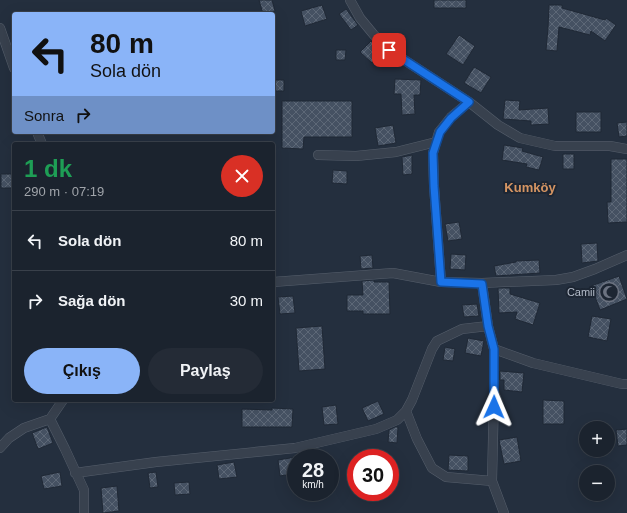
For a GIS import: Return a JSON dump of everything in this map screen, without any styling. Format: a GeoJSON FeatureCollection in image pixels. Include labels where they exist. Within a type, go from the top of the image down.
{"type":"FeatureCollection","features":[{"type":"Feature","properties":{"kind":"street"},"geometry":{"type":"LineString","coordinates":[[350,0],[360,18],[389,50],[469,102],[498,125],[520,138],[555,146],[610,146],[627,149]]}},
{"type":"Feature","properties":{"kind":"street"},"geometry":{"type":"LineString","coordinates":[[0,28],[12,62]]}},
{"type":"Feature","properties":{"kind":"street"},"geometry":{"type":"LineString","coordinates":[[441,282],[433,153],[440,132],[451,118],[469,102]]}},
{"type":"Feature","properties":{"kind":"street"},"geometry":{"type":"LineString","coordinates":[[318,155],[356,156],[396,152],[436,142]]}},
{"type":"Feature","properties":{"kind":"street"},"geometry":{"type":"LineString","coordinates":[[275,282],[393,273],[441,282],[482,284],[556,280],[573,277],[627,255]]}},
{"type":"Feature","properties":{"kind":"street"},"geometry":{"type":"LineString","coordinates":[[482,284],[488,326],[494,349],[492,481],[504,513]]}},
{"type":"Feature","properties":{"kind":"street"},"geometry":{"type":"LineString","coordinates":[[75,473],[156,462],[295,448],[376,429],[398,420],[406,411],[412,400],[432,349],[437,341],[462,329],[488,326]]}},
{"type":"Feature","properties":{"kind":"street"},"geometry":{"type":"LineString","coordinates":[[494,349],[533,363],[627,384]]}},
{"type":"Feature","properties":{"kind":"street"},"geometry":{"type":"LineString","coordinates":[[0,448],[8,438],[24,428],[50,419],[62,402]]}},
{"type":"Feature","properties":{"kind":"street"},"geometry":{"type":"LineString","coordinates":[[406,411],[417,439],[432,468],[446,477],[492,481]]}},
{"type":"Feature","properties":{"kind":"street"},"geometry":{"type":"LineString","coordinates":[[50,419],[84,490],[84,513]]}},
{"type":"Feature","properties":{"kind":"building"},"geometry":{"type":"Polygon","coordinates":[[[259,0],[272,0],[275,11],[262,12],[259,0]]]}},
{"type":"Feature","properties":{"kind":"building"},"geometry":{"type":"Polygon","coordinates":[[[434,0],[466,0],[466,8],[434,8],[434,0]]]}},
{"type":"Feature","properties":{"kind":"building"},"geometry":{"type":"Polygon","coordinates":[[[322,5],[327,19],[305,26],[301,11],[322,5]]]}},
{"type":"Feature","properties":{"kind":"building"},"geometry":{"type":"Polygon","coordinates":[[[549,5],[562,5],[562,8],[605,20],[606,18],[616,25],[605,41],[591,31],[590,35],[559,27],[557,51],[546,50],[549,5]]]}},
{"type":"Feature","properties":{"kind":"building"},"geometry":{"type":"Polygon","coordinates":[[[346,9],[358,25],[351,30],[339,14],[346,9]]]}},
{"type":"Feature","properties":{"kind":"building"},"geometry":{"type":"Polygon","coordinates":[[[459,35],[475,46],[463,65],[446,54],[459,35]]]}},
{"type":"Feature","properties":{"kind":"building"},"geometry":{"type":"Polygon","coordinates":[[[371,41],[382,52],[372,63],[360,52],[371,41]]]}},
{"type":"Feature","properties":{"kind":"building"},"geometry":{"type":"Polygon","coordinates":[[[336,50],[346,50],[345,60],[336,60],[336,50]]]}},
{"type":"Feature","properties":{"kind":"building"},"geometry":{"type":"Polygon","coordinates":[[[474,67],[491,77],[481,93],[464,83],[474,67]]]}},
{"type":"Feature","properties":{"kind":"building"},"geometry":{"type":"Polygon","coordinates":[[[395,79],[421,80],[420,95],[414,95],[415,114],[402,115],[401,94],[394,94],[395,79]]]}},
{"type":"Feature","properties":{"kind":"building"},"geometry":{"type":"Polygon","coordinates":[[[275,80],[284,80],[284,91],[275,91],[275,80]]]}},
{"type":"Feature","properties":{"kind":"building"},"geometry":{"type":"Polygon","coordinates":[[[505,100],[520,101],[519,110],[548,108],[549,124],[531,125],[531,121],[503,119],[505,100]]]}},
{"type":"Feature","properties":{"kind":"building"},"geometry":{"type":"Polygon","coordinates":[[[282,101],[352,101],[352,137],[304,137],[303,149],[282,148],[282,101]]]}},
{"type":"Feature","properties":{"kind":"building"},"geometry":{"type":"Polygon","coordinates":[[[576,112],[601,112],[601,132],[576,132],[576,112]]]}},
{"type":"Feature","properties":{"kind":"building"},"geometry":{"type":"Polygon","coordinates":[[[627,122],[627,136],[619,137],[617,123],[627,122]]]}},
{"type":"Feature","properties":{"kind":"building"},"geometry":{"type":"Polygon","coordinates":[[[393,125],[396,143],[378,146],[375,128],[393,125]]]}},
{"type":"Feature","properties":{"kind":"building"},"geometry":{"type":"Polygon","coordinates":[[[504,145],[523,148],[522,151],[543,157],[539,170],[526,167],[527,164],[502,160],[504,145]]]}},
{"type":"Feature","properties":{"kind":"building"},"geometry":{"type":"Polygon","coordinates":[[[563,154],[574,154],[574,169],[563,169],[563,154]]]}},
{"type":"Feature","properties":{"kind":"building"},"geometry":{"type":"Polygon","coordinates":[[[412,155],[412,174],[403,175],[402,157],[412,155]]]}},
{"type":"Feature","properties":{"kind":"building"},"geometry":{"type":"Polygon","coordinates":[[[611,159],[627,159],[627,222],[608,223],[607,202],[611,202],[611,159]]]}},
{"type":"Feature","properties":{"kind":"building"},"geometry":{"type":"Polygon","coordinates":[[[333,170],[347,171],[347,184],[332,183],[333,170]]]}},
{"type":"Feature","properties":{"kind":"building"},"geometry":{"type":"Polygon","coordinates":[[[1,174],[12,174],[12,188],[1,188],[1,174]]]}},
{"type":"Feature","properties":{"kind":"building"},"geometry":{"type":"Polygon","coordinates":[[[459,222],[462,239],[448,241],[445,224],[459,222]]]}},
{"type":"Feature","properties":{"kind":"building"},"geometry":{"type":"Polygon","coordinates":[[[597,243],[598,261],[582,263],[581,244],[597,243]]]}},
{"type":"Feature","properties":{"kind":"building"},"geometry":{"type":"Polygon","coordinates":[[[451,254],[466,255],[465,270],[450,269],[451,254]]]}},
{"type":"Feature","properties":{"kind":"building"},"geometry":{"type":"Polygon","coordinates":[[[372,255],[373,268],[361,269],[360,256],[372,255]]]}},
{"type":"Feature","properties":{"kind":"building"},"geometry":{"type":"Polygon","coordinates":[[[539,260],[540,273],[496,276],[494,266],[516,261],[539,260]]]}},
{"type":"Feature","properties":{"kind":"building","name":"Camii"},"geometry":{"type":"Polygon","coordinates":[[[619,276],[627,299],[600,310],[591,286],[619,276]]]}},
{"type":"Feature","properties":{"kind":"building"},"geometry":{"type":"Polygon","coordinates":[[[374,280],[374,282],[389,282],[390,314],[363,314],[363,311],[347,311],[347,295],[363,295],[362,281],[374,280]]]}},
{"type":"Feature","properties":{"kind":"building"},"geometry":{"type":"Polygon","coordinates":[[[498,288],[510,288],[510,294],[540,303],[533,325],[515,319],[517,312],[499,313],[498,288]]]}},
{"type":"Feature","properties":{"kind":"building"},"geometry":{"type":"Polygon","coordinates":[[[293,296],[295,313],[280,314],[278,297],[293,296]]]}},
{"type":"Feature","properties":{"kind":"building"},"geometry":{"type":"Polygon","coordinates":[[[477,304],[479,316],[464,317],[462,305],[477,304]]]}},
{"type":"Feature","properties":{"kind":"building"},"geometry":{"type":"Polygon","coordinates":[[[592,316],[611,319],[607,341],[588,337],[592,316]]]}},
{"type":"Feature","properties":{"kind":"building"},"geometry":{"type":"Polygon","coordinates":[[[322,326],[325,369],[299,371],[296,328],[322,326]]]}},
{"type":"Feature","properties":{"kind":"building"},"geometry":{"type":"Polygon","coordinates":[[[468,338],[484,341],[481,356],[465,353],[468,338]]]}},
{"type":"Feature","properties":{"kind":"building"},"geometry":{"type":"Polygon","coordinates":[[[445,347],[455,349],[453,361],[443,360],[445,347]]]}},
{"type":"Feature","properties":{"kind":"building"},"geometry":{"type":"Polygon","coordinates":[[[500,371],[524,373],[522,392],[504,390],[504,380],[500,380],[500,371]]]}},
{"type":"Feature","properties":{"kind":"building"},"geometry":{"type":"Polygon","coordinates":[[[543,400],[564,401],[564,424],[543,424],[543,400]]]}},
{"type":"Feature","properties":{"kind":"building"},"geometry":{"type":"Polygon","coordinates":[[[378,401],[384,414],[368,421],[362,408],[378,401]]]}},
{"type":"Feature","properties":{"kind":"building"},"geometry":{"type":"Polygon","coordinates":[[[336,405],[338,424],[324,425],[322,407],[336,405]]]}},
{"type":"Feature","properties":{"kind":"building"},"geometry":{"type":"Polygon","coordinates":[[[272,408],[293,409],[292,427],[242,427],[242,409],[272,410],[272,408]]]}},
{"type":"Feature","properties":{"kind":"building"},"geometry":{"type":"Polygon","coordinates":[[[47,427],[53,443],[38,449],[32,433],[47,427]]]}},
{"type":"Feature","properties":{"kind":"building"},"geometry":{"type":"Polygon","coordinates":[[[398,427],[397,443],[388,442],[389,430],[398,427]]]}},
{"type":"Feature","properties":{"kind":"building"},"geometry":{"type":"Polygon","coordinates":[[[627,429],[627,445],[618,446],[616,430],[627,429]]]}},
{"type":"Feature","properties":{"kind":"building"},"geometry":{"type":"Polygon","coordinates":[[[517,437],[521,461],[504,464],[499,440],[517,437]]]}},
{"type":"Feature","properties":{"kind":"building"},"geometry":{"type":"Polygon","coordinates":[[[449,455],[468,456],[468,471],[448,470],[449,455]]]}},
{"type":"Feature","properties":{"kind":"building"},"geometry":{"type":"Polygon","coordinates":[[[287,458],[287,475],[280,476],[278,460],[287,458]]]}},
{"type":"Feature","properties":{"kind":"building"},"geometry":{"type":"Polygon","coordinates":[[[234,462],[237,477],[219,479],[217,465],[234,462]]]}},
{"type":"Feature","properties":{"kind":"building"},"geometry":{"type":"Polygon","coordinates":[[[60,472],[62,486],[44,489],[41,476],[60,472]]]}},
{"type":"Feature","properties":{"kind":"building"},"geometry":{"type":"Polygon","coordinates":[[[156,472],[158,487],[150,488],[148,473],[156,472]]]}},
{"type":"Feature","properties":{"kind":"building"},"geometry":{"type":"Polygon","coordinates":[[[189,482],[190,494],[175,495],[174,483],[189,482]]]}},
{"type":"Feature","properties":{"kind":"building"},"geometry":{"type":"Polygon","coordinates":[[[117,486],[119,511],[103,513],[101,488],[117,486]]]}},
{"type":"Feature","properties":{"kind":"place","name":"Camii"},"geometry":{"type":"Point","coordinates":[609,292]}},
{"type":"Feature","properties":{"kind":"district","name":"Kumköy"},"geometry":{"type":"Point","coordinates":[530,187]}},
{"type":"Feature","properties":{"kind":"route"},"geometry":{"type":"LineString","coordinates":[[389,50],[469,102],[451,118],[440,132],[433,153],[441,282],[482,284],[488,326],[494,349],[494,407]]}}]}
